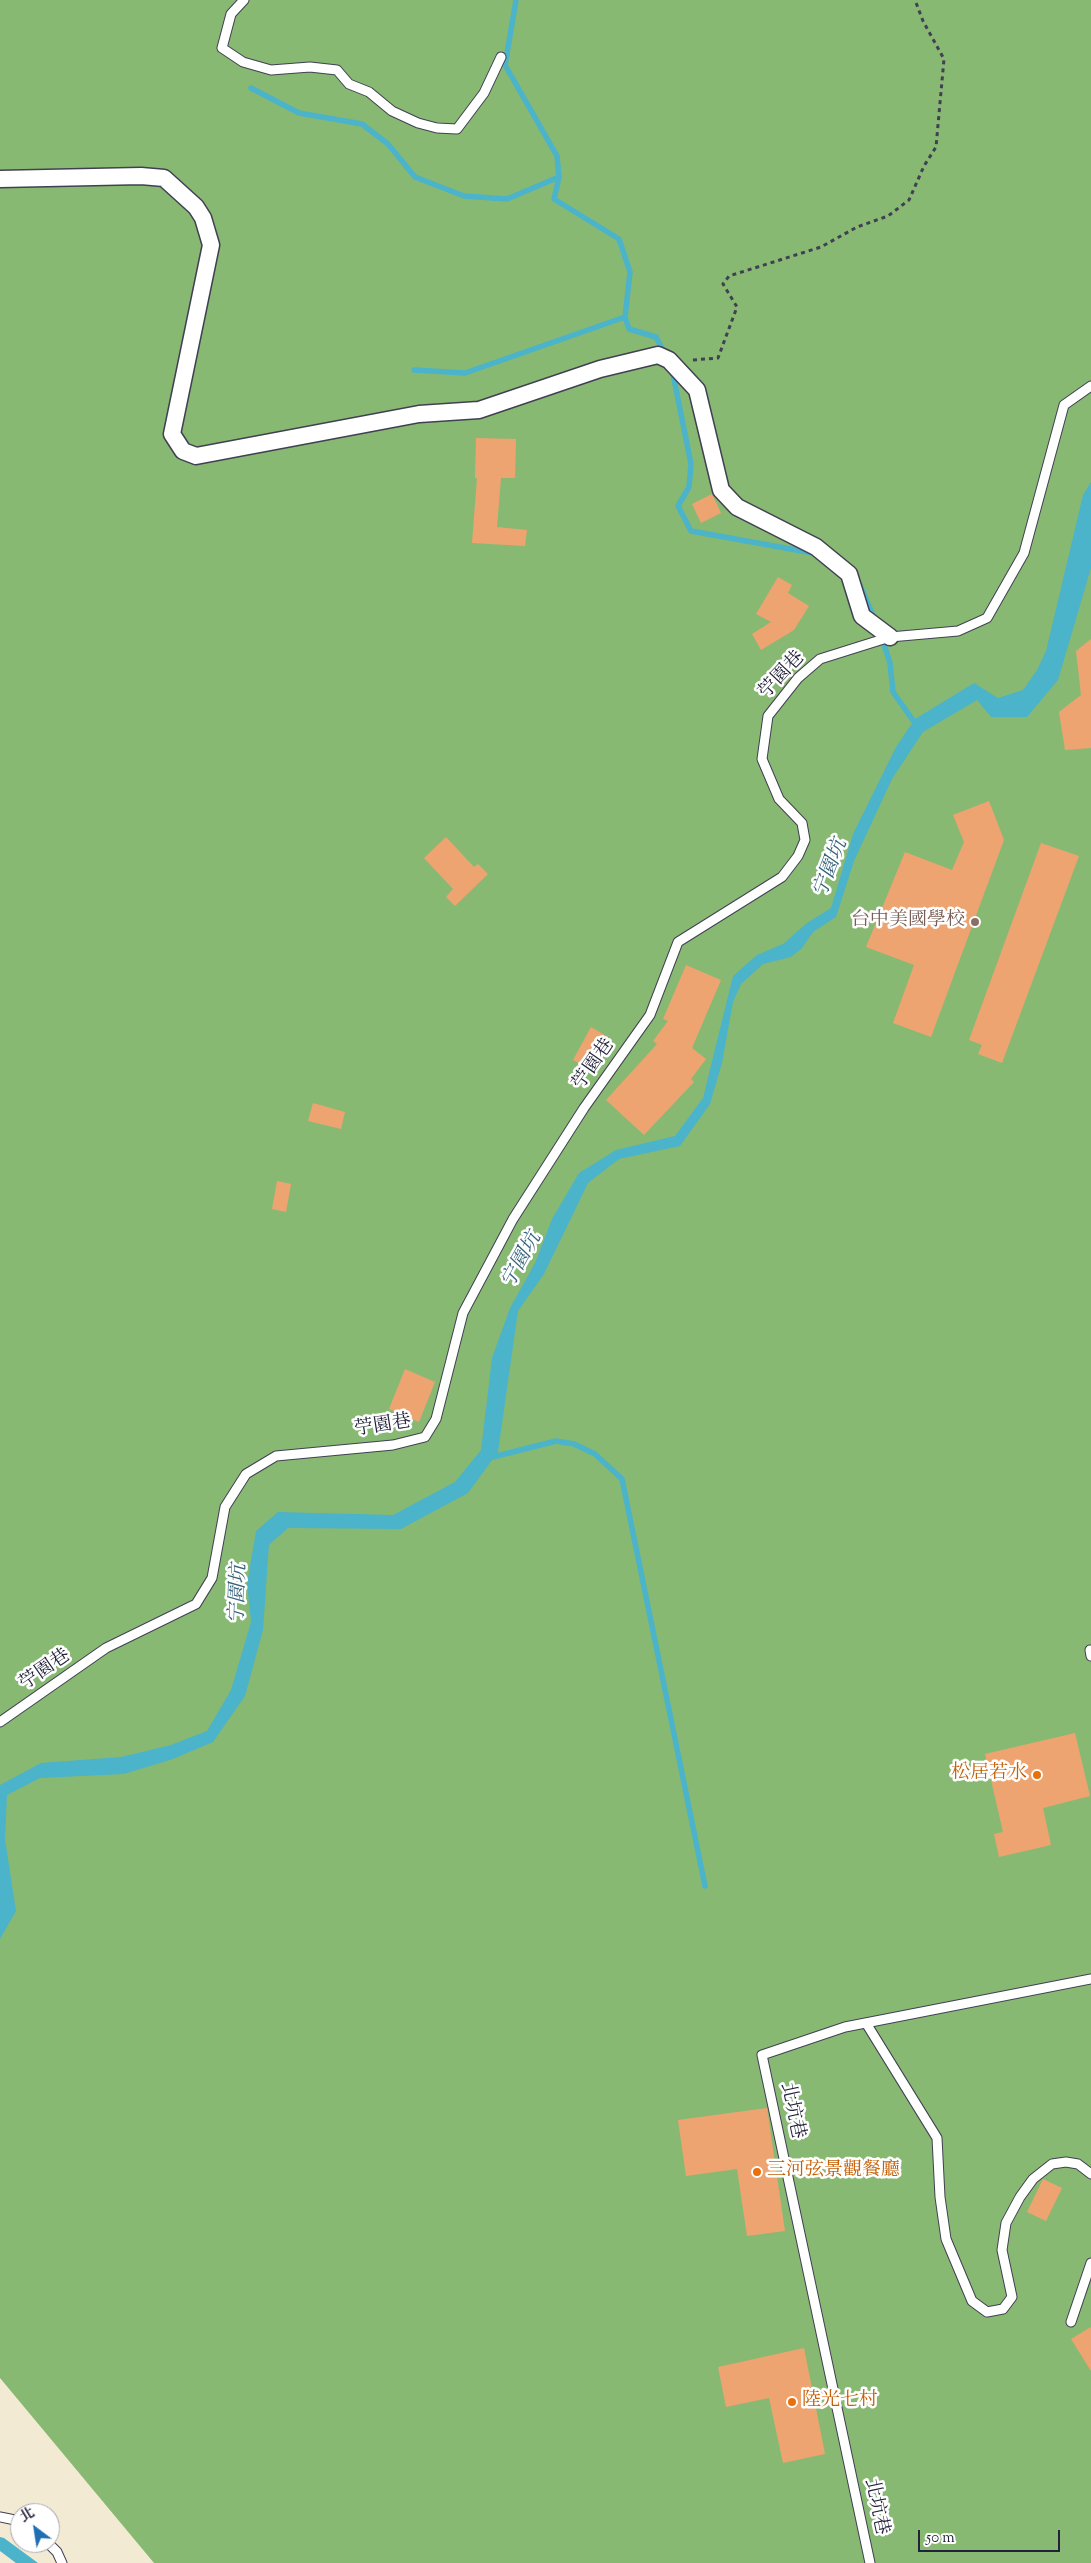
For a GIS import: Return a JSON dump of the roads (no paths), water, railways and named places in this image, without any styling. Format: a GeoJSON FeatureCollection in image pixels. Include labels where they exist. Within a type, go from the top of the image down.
{"type":"FeatureCollection","features":[{"type":"Feature","properties":{"kind":"street"},"geometry":{"type":"LineString","coordinates":[[0,179],[141,176],[164,178],[196,207],[203,218],[211,244],[172,434],[183,451],[196,456],[419,414],[478,410],[600,369],[658,355],[669,360],[697,390],[721,490],[737,507],[816,547],[848,574],[862,616],[890,637]]}},
{"type":"Feature","properties":{"kind":"lane"},"geometry":{"type":"LineString","coordinates":[[244,0],[231,14],[222,48],[243,62],[271,70],[310,67],[337,70],[349,84],[369,92],[392,111],[418,123],[437,128],[457,129],[484,93],[501,57]]}},
{"type":"Feature","properties":{"kind":"lane","name":"苧園巷"},"geometry":{"type":"LineString","coordinates":[[0,1722],[106,1648],[196,1604],[212,1578],[225,1507],[246,1474],[276,1456],[393,1445],[425,1437],[436,1419],[463,1313],[513,1219],[584,1108],[650,1015],[678,942],[782,877],[798,856],[805,840],[802,823],[779,799],[762,759],[768,716],[798,678],[820,659],[890,637],[958,631],[986,618],[1024,554],[1064,405],[1091,386]]}},
{"type":"Feature","properties":{"kind":"lane","name":"北坑巷"},"geometry":{"type":"LineString","coordinates":[[870,2563],[762,2055],[845,2027],[1091,1979]]}},
{"type":"Feature","properties":{"kind":"lane"},"geometry":{"type":"LineString","coordinates":[[866,2023],[937,2138],[940,2197],[946,2239],[972,2301],[987,2312],[1003,2309],[1012,2298],[1002,2250],[1006,2223],[1020,2196],[1034,2179],[1052,2164],[1066,2162],[1078,2164],[1091,2174]]}},
{"type":"Feature","properties":{"kind":"lane"},"geometry":{"type":"LineString","coordinates":[[1071,2322],[1091,2263]]}},
{"type":"Feature","properties":{"kind":"water"},"geometry":{"type":"Polygon","coordinates":[[[1091,482],[1091,568],[1058,680],[1027,717],[991,717],[977,700],[923,732],[892,779],[854,861],[836,917],[813,932],[802,948],[791,957],[763,964],[741,984],[733,1002],[722,1063],[710,1104],[680,1146],[619,1159],[588,1183],[544,1274],[518,1311],[498,1452],[468,1493],[401,1529],[288,1528],[269,1545],[263,1630],[245,1696],[213,1742],[173,1759],[124,1774],[40,1778],[7,1795],[5,1839],[16,1911],[0,1939],[0,1785],[41,1763],[121,1757],[171,1745],[207,1731],[231,1690],[251,1622],[247,1584],[256,1531],[278,1512],[393,1515],[455,1482],[481,1450],[492,1358],[510,1308],[535,1263],[552,1219],[579,1173],[616,1150],[675,1136],[703,1098],[733,976],[757,955],[783,944],[807,923],[831,908],[853,834],[896,747],[915,719],[974,683],[998,698],[1023,690],[1037,670],[1046,651],[1083,495],[1091,482]]]}},
{"type":"Feature","properties":{"kind":"water"},"geometry":{"type":"Polygon","coordinates":[[[0,2537],[10,2542],[10,2553],[24,2553],[38,2563],[16,2563],[0,2551],[0,2537]]]}},
{"type":"Feature","properties":{"kind":"waterway"},"geometry":{"type":"LineString","coordinates":[[516,0],[505,65],[557,156],[559,177],[554,199],[619,239],[630,272],[625,317],[629,329],[656,337],[665,354]]}},
{"type":"Feature","properties":{"kind":"waterway"},"geometry":{"type":"LineString","coordinates":[[251,88],[299,113],[362,124],[388,144],[415,177],[464,196],[507,199],[559,177]]}},
{"type":"Feature","properties":{"kind":"waterway"},"geometry":{"type":"LineString","coordinates":[[414,370],[465,373],[625,317]]}},
{"type":"Feature","properties":{"kind":"waterway"},"geometry":{"type":"LineString","coordinates":[[672,369],[691,464],[689,487],[678,506],[691,531],[813,553]]}},
{"type":"Feature","properties":{"kind":"waterway"},"geometry":{"type":"LineString","coordinates":[[860,585],[875,620]]}},
{"type":"Feature","properties":{"kind":"waterway"},"geometry":{"type":"LineString","coordinates":[[882,638],[890,663],[893,692],[917,726]]}},
{"type":"Feature","properties":{"kind":"waterway"},"geometry":{"type":"LineString","coordinates":[[489,1458],[556,1441],[574,1444],[595,1454],[622,1479],[705,1886]]}},
{"type":"Feature","properties":{"kind":"place","name":"台中美國學校"},"geometry":{"type":"Point","coordinates":[975,922]}},
{"type":"Feature","properties":{"kind":"place","name":"松居若水"},"geometry":{"type":"Point","coordinates":[1037,1775]}},
{"type":"Feature","properties":{"kind":"place","name":"三河弦景觀餐廳"},"geometry":{"type":"Point","coordinates":[757,2172]}},
{"type":"Feature","properties":{"kind":"place","name":"陸光七村"},"geometry":{"type":"Point","coordinates":[792,2402]}},
{"type":"Feature","properties":{"kind":"water label","name":"宁園坑"},"geometry":{"type":"Point","coordinates":[832,869]}},
{"type":"Feature","properties":{"kind":"water label","name":"宁園坑"},"geometry":{"type":"Point","coordinates":[523,1261]}},
{"type":"Feature","properties":{"kind":"water label","name":"宁園坑"},"geometry":{"type":"Point","coordinates":[240,1594]}}]}
